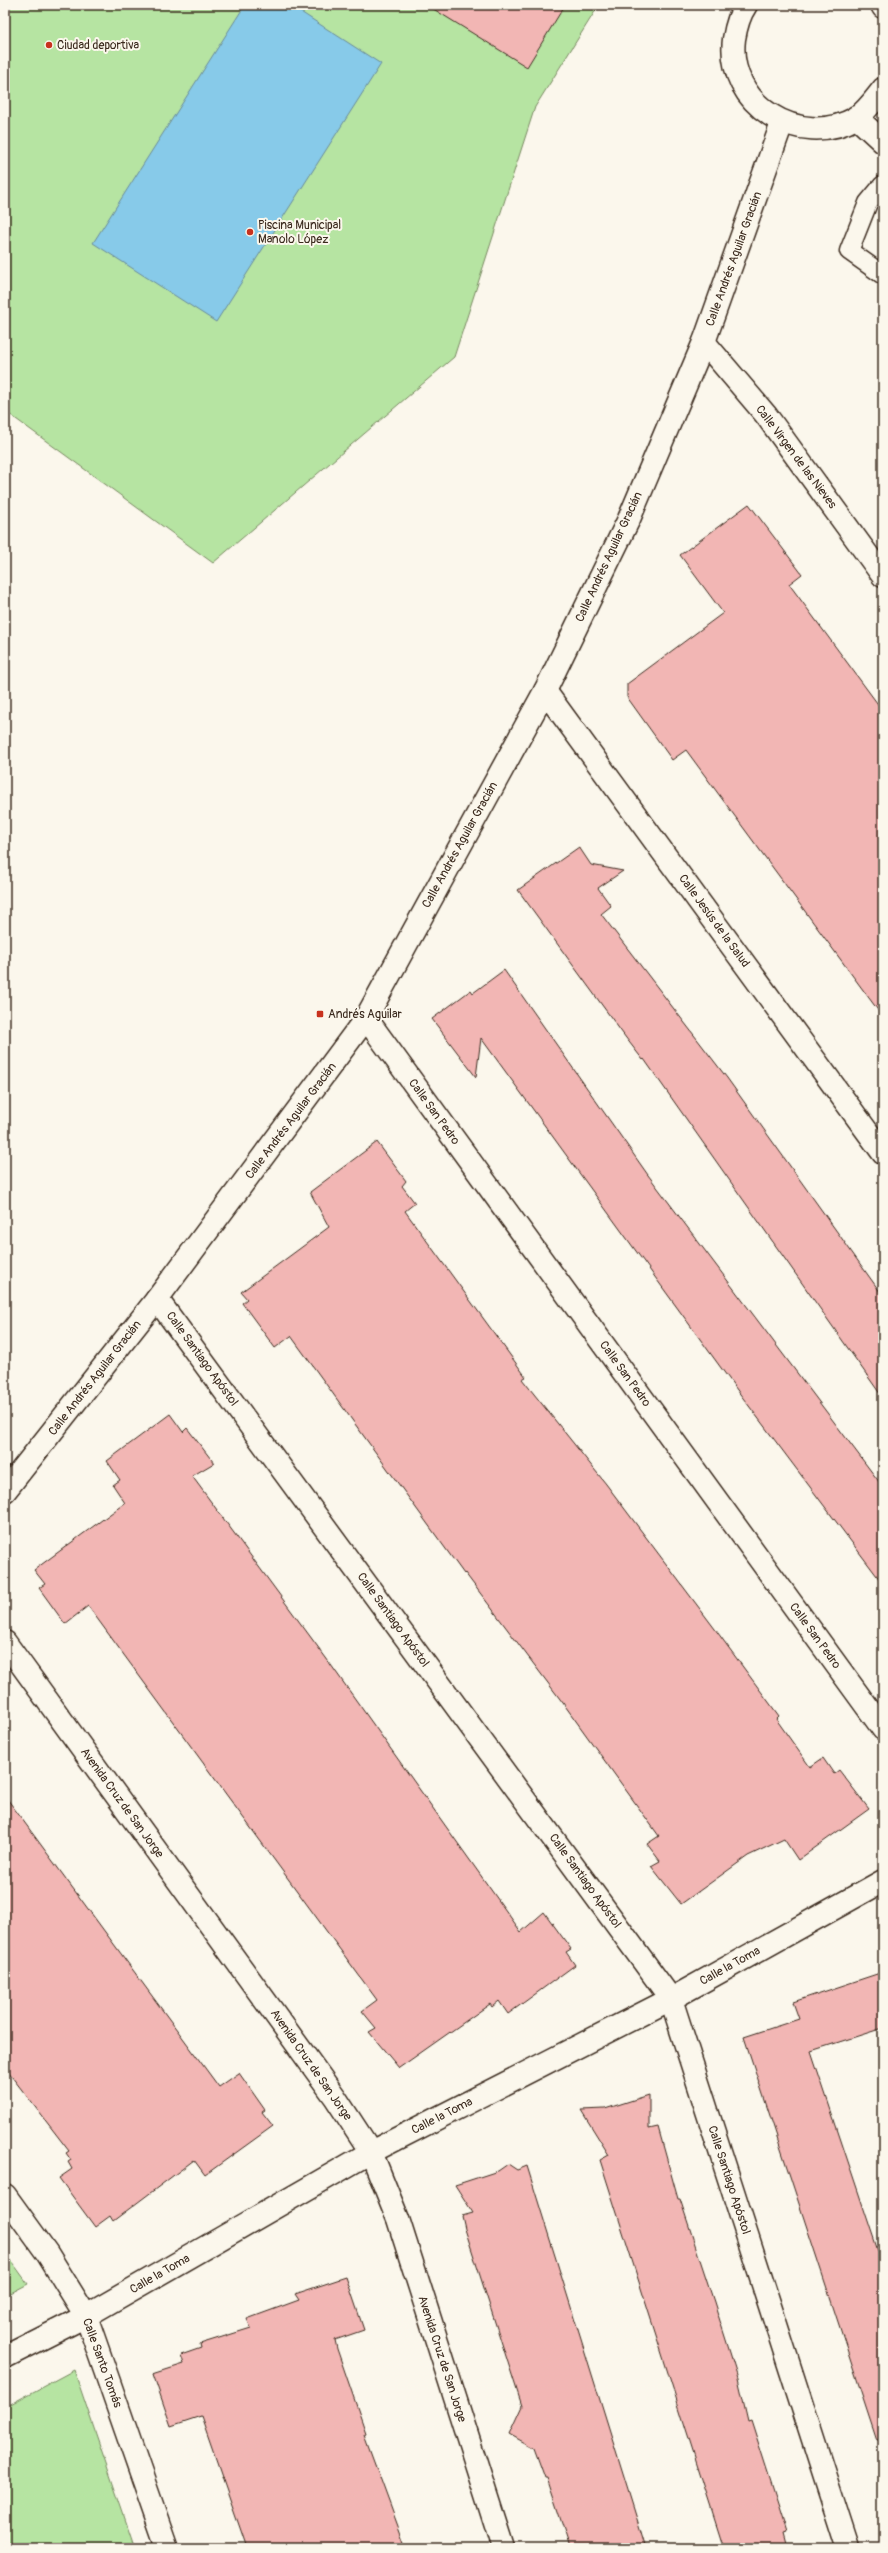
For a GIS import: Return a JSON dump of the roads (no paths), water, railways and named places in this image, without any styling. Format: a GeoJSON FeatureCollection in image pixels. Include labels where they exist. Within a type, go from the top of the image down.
{"type":"FeatureCollection","features":[{"type":"Feature","properties":{"kind":"street"},"geometry":{"type":"LineString","coordinates":[[746,5],[736,28],[733,49],[736,68],[742,86],[753,101],[766,114],[782,123],[807,129],[833,127],[856,117],[871,104],[883,89]]}},
{"type":"Feature","properties":{"kind":"street"},"geometry":{"type":"LineString","coordinates":[[856,117],[883,142]]}},
{"type":"Feature","properties":{"kind":"street","name":"Calle Andrés Aguilar Gracián"},"geometry":{"type":"LineString","coordinates":[[5,1491],[158,1299],[366,1018],[545,691],[629,519],[704,342],[782,123]]}},
{"type":"Feature","properties":{"kind":"street","name":"Calle Virgen de las Nieves"},"geometry":{"type":"LineString","coordinates":[[704,342],[766,415],[883,576]]}},
{"type":"Feature","properties":{"kind":"street","name":"Calle Jesús de la Salud"},"geometry":{"type":"LineString","coordinates":[[545,691],[883,1153]]}},
{"type":"Feature","properties":{"kind":"street","name":"Calle San Pedro"},"geometry":{"type":"LineString","coordinates":[[366,1018],[883,1729]]}},
{"type":"Feature","properties":{"kind":"street","name":"Calle Santiago Apóstol"},"geometry":{"type":"LineString","coordinates":[[158,1299],[671,1999],[848,2548]]}},
{"type":"Feature","properties":{"kind":"street","name":"Avenida Cruz de San Jorge"},"geometry":{"type":"LineString","coordinates":[[5,1642],[335,2096],[372,2152],[398,2219],[503,2548]]}},
{"type":"Feature","properties":{"kind":"street","name":"Calle la Toma"},"geometry":{"type":"LineString","coordinates":[[5,2357],[86,2316],[372,2152],[671,1999],[883,1880]]}},
{"type":"Feature","properties":{"kind":"street","name":"Calle Santo Tomás"},"geometry":{"type":"LineString","coordinates":[[5,2195],[47,2253],[86,2316],[167,2548]]}},
{"type":"Feature","properties":{"kind":"lane"},"geometry":{"type":"LineString","coordinates":[[883,185],[868,203],[849,250],[883,275]]}},
{"type":"Feature","properties":{"kind":"water"},"geometry":{"type":"Polygon","coordinates":[[[245,5],[290,5],[381,64],[216,322],[93,243],[245,5]]]}},
{"type":"Feature","properties":{"kind":"place","name":"Ciudad deportiva"},"geometry":{"type":"Point","coordinates":[49,45]}},
{"type":"Feature","properties":{"kind":"place","name":"Piscina Municipal Manolo López"},"geometry":{"type":"Point","coordinates":[250,232]}},
{"type":"Feature","properties":{"kind":"place","name":"Andrés Aguilar"},"geometry":{"type":"Point","coordinates":[320,1014]}}]}
